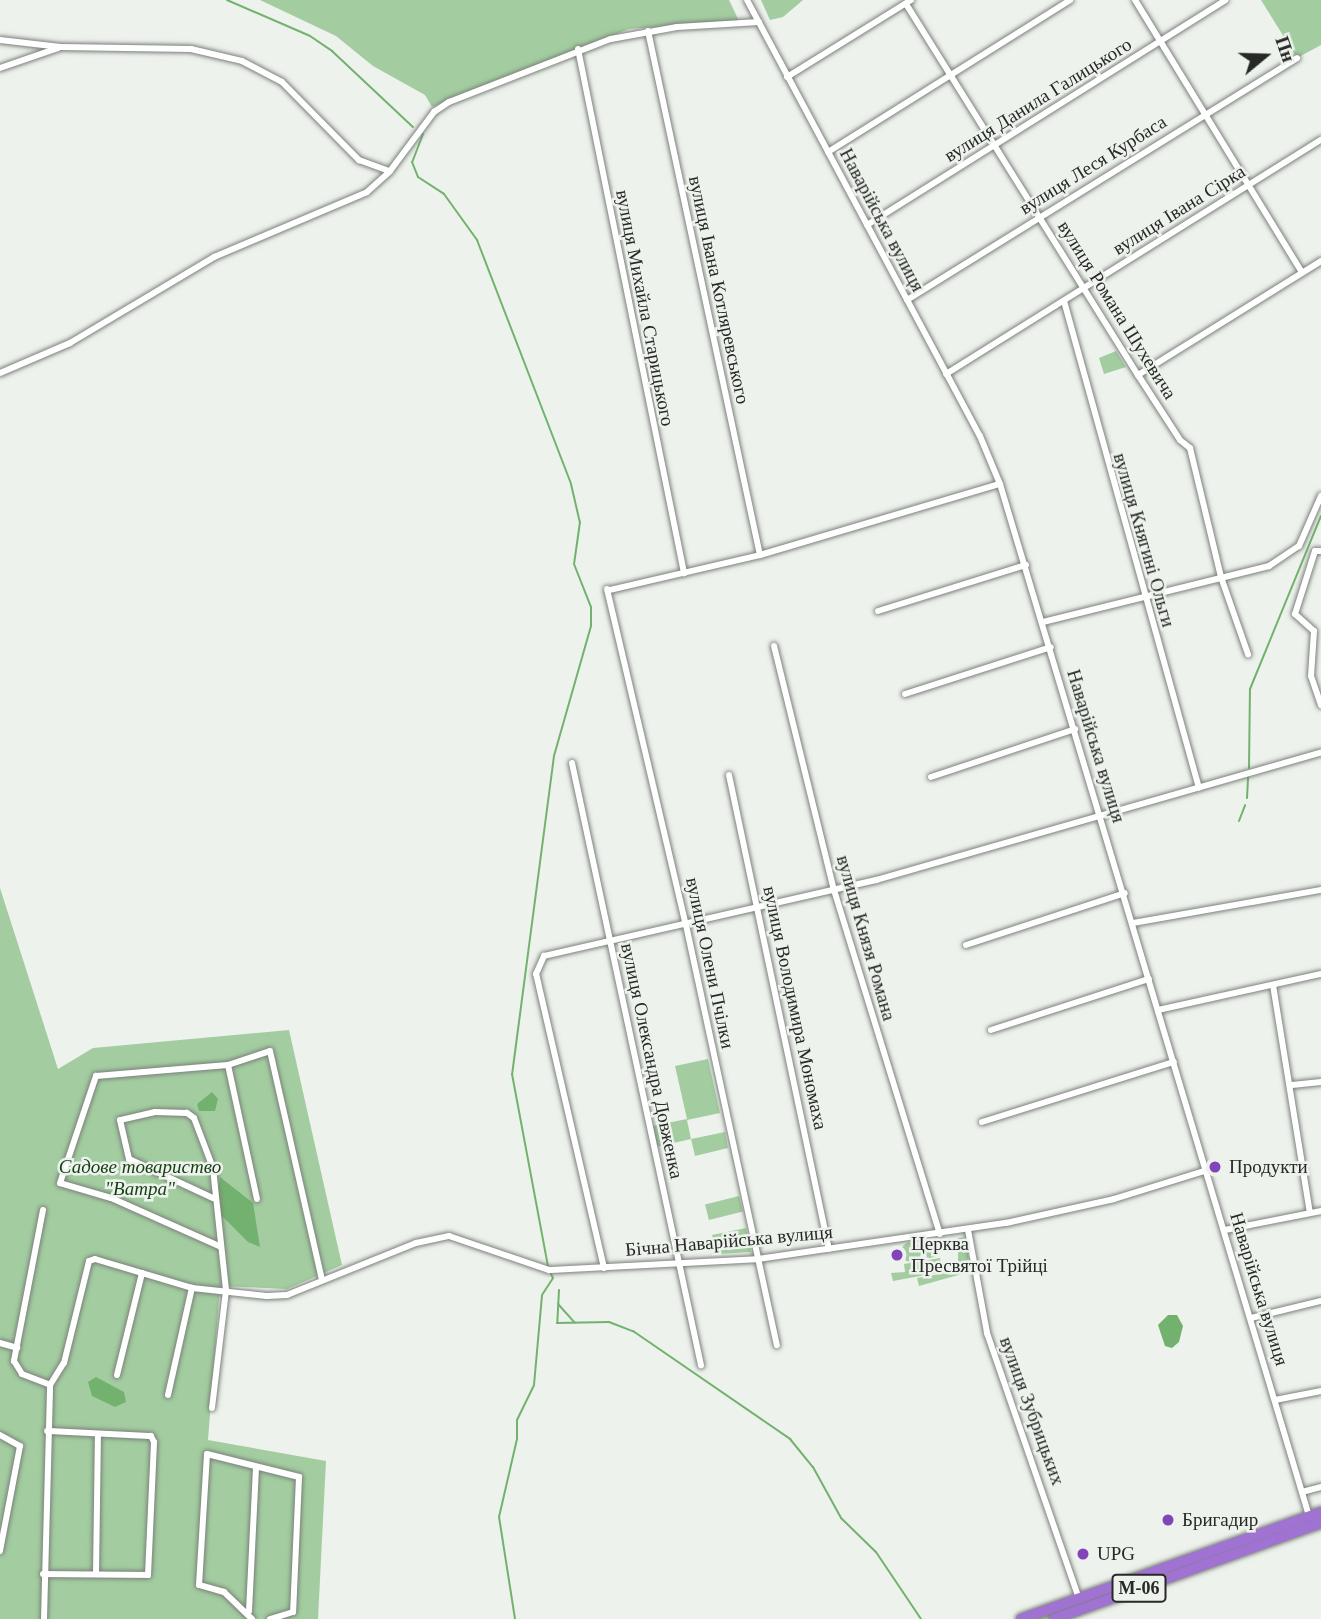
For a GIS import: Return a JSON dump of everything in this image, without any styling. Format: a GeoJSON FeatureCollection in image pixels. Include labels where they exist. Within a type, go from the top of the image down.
{"type":"FeatureCollection","features":[{"type":"Feature","properties":{"kind":"highway","name":"М-06"},"geometry":{"type":"LineString","coordinates":[[1051,1614],[1079,1599],[1321,1512]]}},
{"type":"Feature","properties":{"kind":"highway","name":"М-06"},"geometry":{"type":"LineString","coordinates":[[1021,1619],[1051,1614],[1321,1523]]}},
{"type":"Feature","properties":{"kind":"street","name":"Наварійська вулиця"},"geometry":{"type":"LineString","coordinates":[[747,0],[946,374],[1000,484],[1125,893],[1309,1516]]}},
{"type":"Feature","properties":{"kind":"street"},"geometry":{"type":"LineString","coordinates":[[828,152],[1070,0]]}},
{"type":"Feature","properties":{"kind":"street"},"geometry":{"type":"LineString","coordinates":[[1135,0],[1251,184],[1302,272]]}},
{"type":"Feature","properties":{"kind":"street","name":"вулиця Данила Галицького"},"geometry":{"type":"LineString","coordinates":[[867,225],[1225,0]]}},
{"type":"Feature","properties":{"kind":"street"},"geometry":{"type":"LineString","coordinates":[[787,77],[909,2]]}},
{"type":"Feature","properties":{"kind":"street","name":"вулиця Романа Шухевича"},"geometry":{"type":"LineString","coordinates":[[909,2],[950,76],[996,145],[1138,375],[1192,454],[1221,577],[1248,654]]}},
{"type":"Feature","properties":{"kind":"street"},"geometry":{"type":"LineString","coordinates":[[0,373],[70,343],[215,257],[343,205],[367,192],[390,171],[441,107],[578,49],[648,31],[759,22]]}},
{"type":"Feature","properties":{"kind":"street","name":"вулиця Івана Котляревського"},"geometry":{"type":"LineString","coordinates":[[648,31],[760,555]]}},
{"type":"Feature","properties":{"kind":"street"},"geometry":{"type":"LineString","coordinates":[[0,40],[61,47],[191,49],[242,61],[282,82],[359,160],[390,171]]}},
{"type":"Feature","properties":{"kind":"street"},"geometry":{"type":"LineString","coordinates":[[0,68],[61,47]]}},
{"type":"Feature","properties":{"kind":"street","name":"вулиця Михайла Старицького"},"geometry":{"type":"LineString","coordinates":[[578,49],[684,573]]}},
{"type":"Feature","properties":{"kind":"street","name":"вулиця Леся Курбаса"},"geometry":{"type":"LineString","coordinates":[[907,300],[1297,58]]}},
{"type":"Feature","properties":{"kind":"street","name":"вулиця Івана Сірка"},"geometry":{"type":"LineString","coordinates":[[946,374],[1321,140]]}},
{"type":"Feature","properties":{"kind":"street"},"geometry":{"type":"LineString","coordinates":[[1138,375],[1321,261]]}},
{"type":"Feature","properties":{"kind":"street","name":"вулиця Княгині Ольги"},"geometry":{"type":"LineString","coordinates":[[1064,301],[1199,788]]}},
{"type":"Feature","properties":{"kind":"street"},"geometry":{"type":"LineString","coordinates":[[684,573],[760,555],[1000,484]]}},
{"type":"Feature","properties":{"kind":"street"},"geometry":{"type":"LineString","coordinates":[[1043,622],[1221,577],[1288,557],[1310,528],[1321,496]]}},
{"type":"Feature","properties":{"kind":"street"},"geometry":{"type":"LineString","coordinates":[[1321,551],[1315,551],[1295,614],[1314,631],[1311,676],[1321,705]]}},
{"type":"Feature","properties":{"kind":"street"},"geometry":{"type":"LineString","coordinates":[[878,611],[1026,565]]}},
{"type":"Feature","properties":{"kind":"street","name":"вулиця Олени Пчілки"},"geometry":{"type":"LineString","coordinates":[[684,573],[609,589],[687,925],[777,1345]]}},
{"type":"Feature","properties":{"kind":"street","name":"вулиця Князя Романа"},"geometry":{"type":"LineString","coordinates":[[774,646],[834,890],[940,1234]]}},
{"type":"Feature","properties":{"kind":"street"},"geometry":{"type":"LineString","coordinates":[[905,694],[1051,648]]}},
{"type":"Feature","properties":{"kind":"street"},"geometry":{"type":"LineString","coordinates":[[930,777],[1075,729]]}},
{"type":"Feature","properties":{"kind":"street"},"geometry":{"type":"LineString","coordinates":[[604,1268],[536,974],[538,963],[544,956],[876,880],[1321,752]]}},
{"type":"Feature","properties":{"kind":"street","name":"вулиця Олександра Довженка"},"geometry":{"type":"LineString","coordinates":[[572,764],[701,1365]]}},
{"type":"Feature","properties":{"kind":"street","name":"вулиця Володимира Мономаха"},"geometry":{"type":"LineString","coordinates":[[729,775],[829,1249]]}},
{"type":"Feature","properties":{"kind":"street"},"geometry":{"type":"LineString","coordinates":[[1133,923],[1321,890]]}},
{"type":"Feature","properties":{"kind":"street"},"geometry":{"type":"LineString","coordinates":[[966,945],[1125,893]]}},
{"type":"Feature","properties":{"kind":"street"},"geometry":{"type":"LineString","coordinates":[[1158,1010],[1321,974]]}},
{"type":"Feature","properties":{"kind":"street"},"geometry":{"type":"LineString","coordinates":[[991,1030],[1149,979]]}},
{"type":"Feature","properties":{"kind":"street"},"geometry":{"type":"LineString","coordinates":[[1273,985],[1292,1085],[1310,1213]]}},
{"type":"Feature","properties":{"kind":"street"},"geometry":{"type":"LineString","coordinates":[[219,1247],[111,1198],[60,1183],[96,1076],[228,1065],[264,1051],[272,1055],[322,1279]]}},
{"type":"Feature","properties":{"kind":"street"},"geometry":{"type":"LineString","coordinates":[[982,1122],[1174,1062]]}},
{"type":"Feature","properties":{"kind":"street"},"geometry":{"type":"LineString","coordinates":[[228,1065],[257,1199]]}},
{"type":"Feature","properties":{"kind":"street"},"geometry":{"type":"LineString","coordinates":[[1292,1085],[1321,1082]]}},
{"type":"Feature","properties":{"kind":"street"},"geometry":{"type":"LineString","coordinates":[[212,1408],[226,1290],[213,1198],[213,1168],[194,1118],[179,1111],[120,1120],[129,1159],[213,1198]]}},
{"type":"Feature","properties":{"kind":"street","name":"Бічна Наварійська вулиця"},"geometry":{"type":"LineString","coordinates":[[50,1385],[64,1363],[89,1261],[191,1288],[287,1295],[341,1271],[449,1236],[549,1270],[758,1259],[968,1230],[1114,1199],[1207,1170]]}},
{"type":"Feature","properties":{"kind":"street"},"geometry":{"type":"LineString","coordinates":[[43,1210],[17,1348],[16,1368],[50,1385],[43,1574],[44,1619]]}},
{"type":"Feature","properties":{"kind":"street"},"geometry":{"type":"LineString","coordinates":[[1225,1230],[1321,1211]]}},
{"type":"Feature","properties":{"kind":"street","name":"вулиця Зубрицьких"},"geometry":{"type":"LineString","coordinates":[[968,1230],[987,1333],[1079,1599]]}},
{"type":"Feature","properties":{"kind":"street"},"geometry":{"type":"LineString","coordinates":[[117,1375],[142,1273]]}},
{"type":"Feature","properties":{"kind":"street"},"geometry":{"type":"LineString","coordinates":[[168,1395],[191,1288]]}},
{"type":"Feature","properties":{"kind":"street"},"geometry":{"type":"LineString","coordinates":[[1251,1318],[1321,1301]]}},
{"type":"Feature","properties":{"kind":"street"},"geometry":{"type":"LineString","coordinates":[[0,1343],[17,1348]]}},
{"type":"Feature","properties":{"kind":"street"},"geometry":{"type":"LineString","coordinates":[[1275,1400],[1321,1391]]}},
{"type":"Feature","properties":{"kind":"street"},"geometry":{"type":"LineString","coordinates":[[43,1574],[148,1575],[154,1442],[151,1436],[47,1431]]}},
{"type":"Feature","properties":{"kind":"street"},"geometry":{"type":"LineString","coordinates":[[96,1574],[98,1434]]}},
{"type":"Feature","properties":{"kind":"street"},"geometry":{"type":"LineString","coordinates":[[0,1435],[20,1446],[0,1551]]}},
{"type":"Feature","properties":{"kind":"street"},"geometry":{"type":"LineString","coordinates":[[249,1611],[224,1592],[200,1586],[207,1454],[300,1480],[293,1612],[270,1619]]}},
{"type":"Feature","properties":{"kind":"street"},"geometry":{"type":"LineString","coordinates":[[252,1619],[249,1611],[256,1469]]}},
{"type":"Feature","properties":{"kind":"street"},"geometry":{"type":"LineString","coordinates":[[1302,1492],[1321,1487]]}},
{"type":"Feature","properties":{"kind":"green space"},"geometry":{"type":"Polygon","coordinates":[[[260,0],[729,0],[739,21],[629,29],[432,107],[425,95],[373,66],[336,36],[260,0]]]}},
{"type":"Feature","properties":{"kind":"green space"},"geometry":{"type":"Polygon","coordinates":[[[761,0],[803,0],[783,17],[770,20],[761,0]]]}},
{"type":"Feature","properties":{"kind":"green space"},"geometry":{"type":"Polygon","coordinates":[[[1261,0],[1321,0],[1321,45],[1297,58],[1261,0]]]}},
{"type":"Feature","properties":{"kind":"green space"},"geometry":{"type":"Polygon","coordinates":[[[1116,351],[1126,367],[1104,374],[1099,358],[1116,351]]]}},
{"type":"Feature","properties":{"kind":"green space","name":"Садове товариство \"Ватра\""},"geometry":{"type":"Polygon","coordinates":[[[0,888],[58,1069],[93,1048],[289,1030],[342,1265],[287,1289],[220,1286],[208,1440],[326,1461],[318,1619],[0,1619],[0,888]]]}},
{"type":"Feature","properties":{"kind":"green space"},"geometry":{"type":"Polygon","coordinates":[[[708,1059],[720,1113],[687,1120],[691,1139],[656,1147],[652,1126],[687,1119],[675,1066],[708,1059]]]}},
{"type":"Feature","properties":{"kind":"green space"},"geometry":{"type":"Polygon","coordinates":[[[725,1132],[728,1148],[695,1156],[691,1139],[725,1132]]]}},
{"type":"Feature","properties":{"kind":"green space"},"geometry":{"type":"Polygon","coordinates":[[[739,1196],[743,1212],[709,1220],[705,1204],[739,1196]]]}},
{"type":"Feature","properties":{"kind":"green space"},"geometry":{"type":"Polygon","coordinates":[[[746,1228],[751,1252],[717,1254],[712,1235],[746,1228]]]}},
{"type":"Feature","properties":{"kind":"green space"},"geometry":{"type":"Polygon","coordinates":[[[967,1237],[969,1272],[919,1286],[917,1278],[958,1271],[958,1238],[967,1237]]]}},
{"type":"Feature","properties":{"kind":"green space"},"geometry":{"type":"Polygon","coordinates":[[[926,1240],[934,1240],[939,1249],[937,1256],[926,1258],[921,1253],[921,1245],[926,1240]]]}},
{"type":"Feature","properties":{"kind":"green space"},"geometry":{"type":"Polygon","coordinates":[[[911,1242],[918,1245],[921,1252],[918,1259],[911,1262],[904,1259],[901,1252],[904,1245],[911,1242]]]}},
{"type":"Feature","properties":{"kind":"green space"},"geometry":{"type":"Polygon","coordinates":[[[940,1258],[942,1272],[893,1281],[891,1273],[905,1272],[904,1264],[940,1258]]]}},
{"type":"Feature","properties":{"kind":"green space"},"geometry":{"type":"Polygon","coordinates":[[[1177,1568],[1046,1619],[1035,1619],[1177,1568]]]}},
{"type":"Feature","properties":{"kind":"shaded area"},"geometry":{"type":"Polygon","coordinates":[[[212,1092],[218,1099],[215,1111],[199,1111],[197,1104],[212,1092]]]}},
{"type":"Feature","properties":{"kind":"shaded area"},"geometry":{"type":"Polygon","coordinates":[[[220,1177],[253,1203],[260,1247],[248,1242],[222,1216],[216,1205],[220,1177]]]}},
{"type":"Feature","properties":{"kind":"shaded area"},"geometry":{"type":"Polygon","coordinates":[[[1168,1315],[1177,1315],[1183,1326],[1179,1342],[1172,1348],[1165,1346],[1158,1325],[1168,1315]]]}},
{"type":"Feature","properties":{"kind":"shaded area"},"geometry":{"type":"Polygon","coordinates":[[[96,1377],[124,1392],[126,1402],[115,1407],[92,1396],[88,1382],[96,1377]]]}},
{"type":"Feature","properties":{"kind":"waterway"},"geometry":{"type":"LineString","coordinates":[[227,0],[310,36],[332,51],[413,127]]}},
{"type":"Feature","properties":{"kind":"waterway"},"geometry":{"type":"LineString","coordinates":[[423,134],[412,162],[418,177],[444,194],[477,240],[571,484],[580,522],[574,564],[591,607],[591,626],[554,756],[512,1074],[548,1266]]}},
{"type":"Feature","properties":{"kind":"waterway"},"geometry":{"type":"LineString","coordinates":[[1249,768],[1250,689],[1321,516]]}},
{"type":"Feature","properties":{"kind":"waterway"},"geometry":{"type":"LineString","coordinates":[[1247,798],[1248,776]]}},
{"type":"Feature","properties":{"kind":"waterway"},"geometry":{"type":"LineString","coordinates":[[1239,821],[1245,805]]}},
{"type":"Feature","properties":{"kind":"waterway"},"geometry":{"type":"LineString","coordinates":[[515,1619],[499,1517],[517,1439],[517,1420],[534,1385],[542,1295],[553,1278],[550,1272]]}},
{"type":"Feature","properties":{"kind":"waterway"},"geometry":{"type":"LineString","coordinates":[[559,1290],[557,1323],[609,1322],[633,1331],[790,1439],[813,1467],[841,1518],[876,1552],[921,1619]]}},
{"type":"Feature","properties":{"kind":"waterway"},"geometry":{"type":"LineString","coordinates":[[558,1304],[575,1323]]}},
{"type":"Feature","properties":{"kind":"place","name":"Продукти"},"geometry":{"type":"Point","coordinates":[1215,1167]}},
{"type":"Feature","properties":{"kind":"place","name":"Церква Пресвятої Трійці"},"geometry":{"type":"Point","coordinates":[897,1255]}},
{"type":"Feature","properties":{"kind":"place","name":"Бригадир"},"geometry":{"type":"Point","coordinates":[1168,1520]}},
{"type":"Feature","properties":{"kind":"place","name":"UPG"},"geometry":{"type":"Point","coordinates":[1083,1554]}}]}
